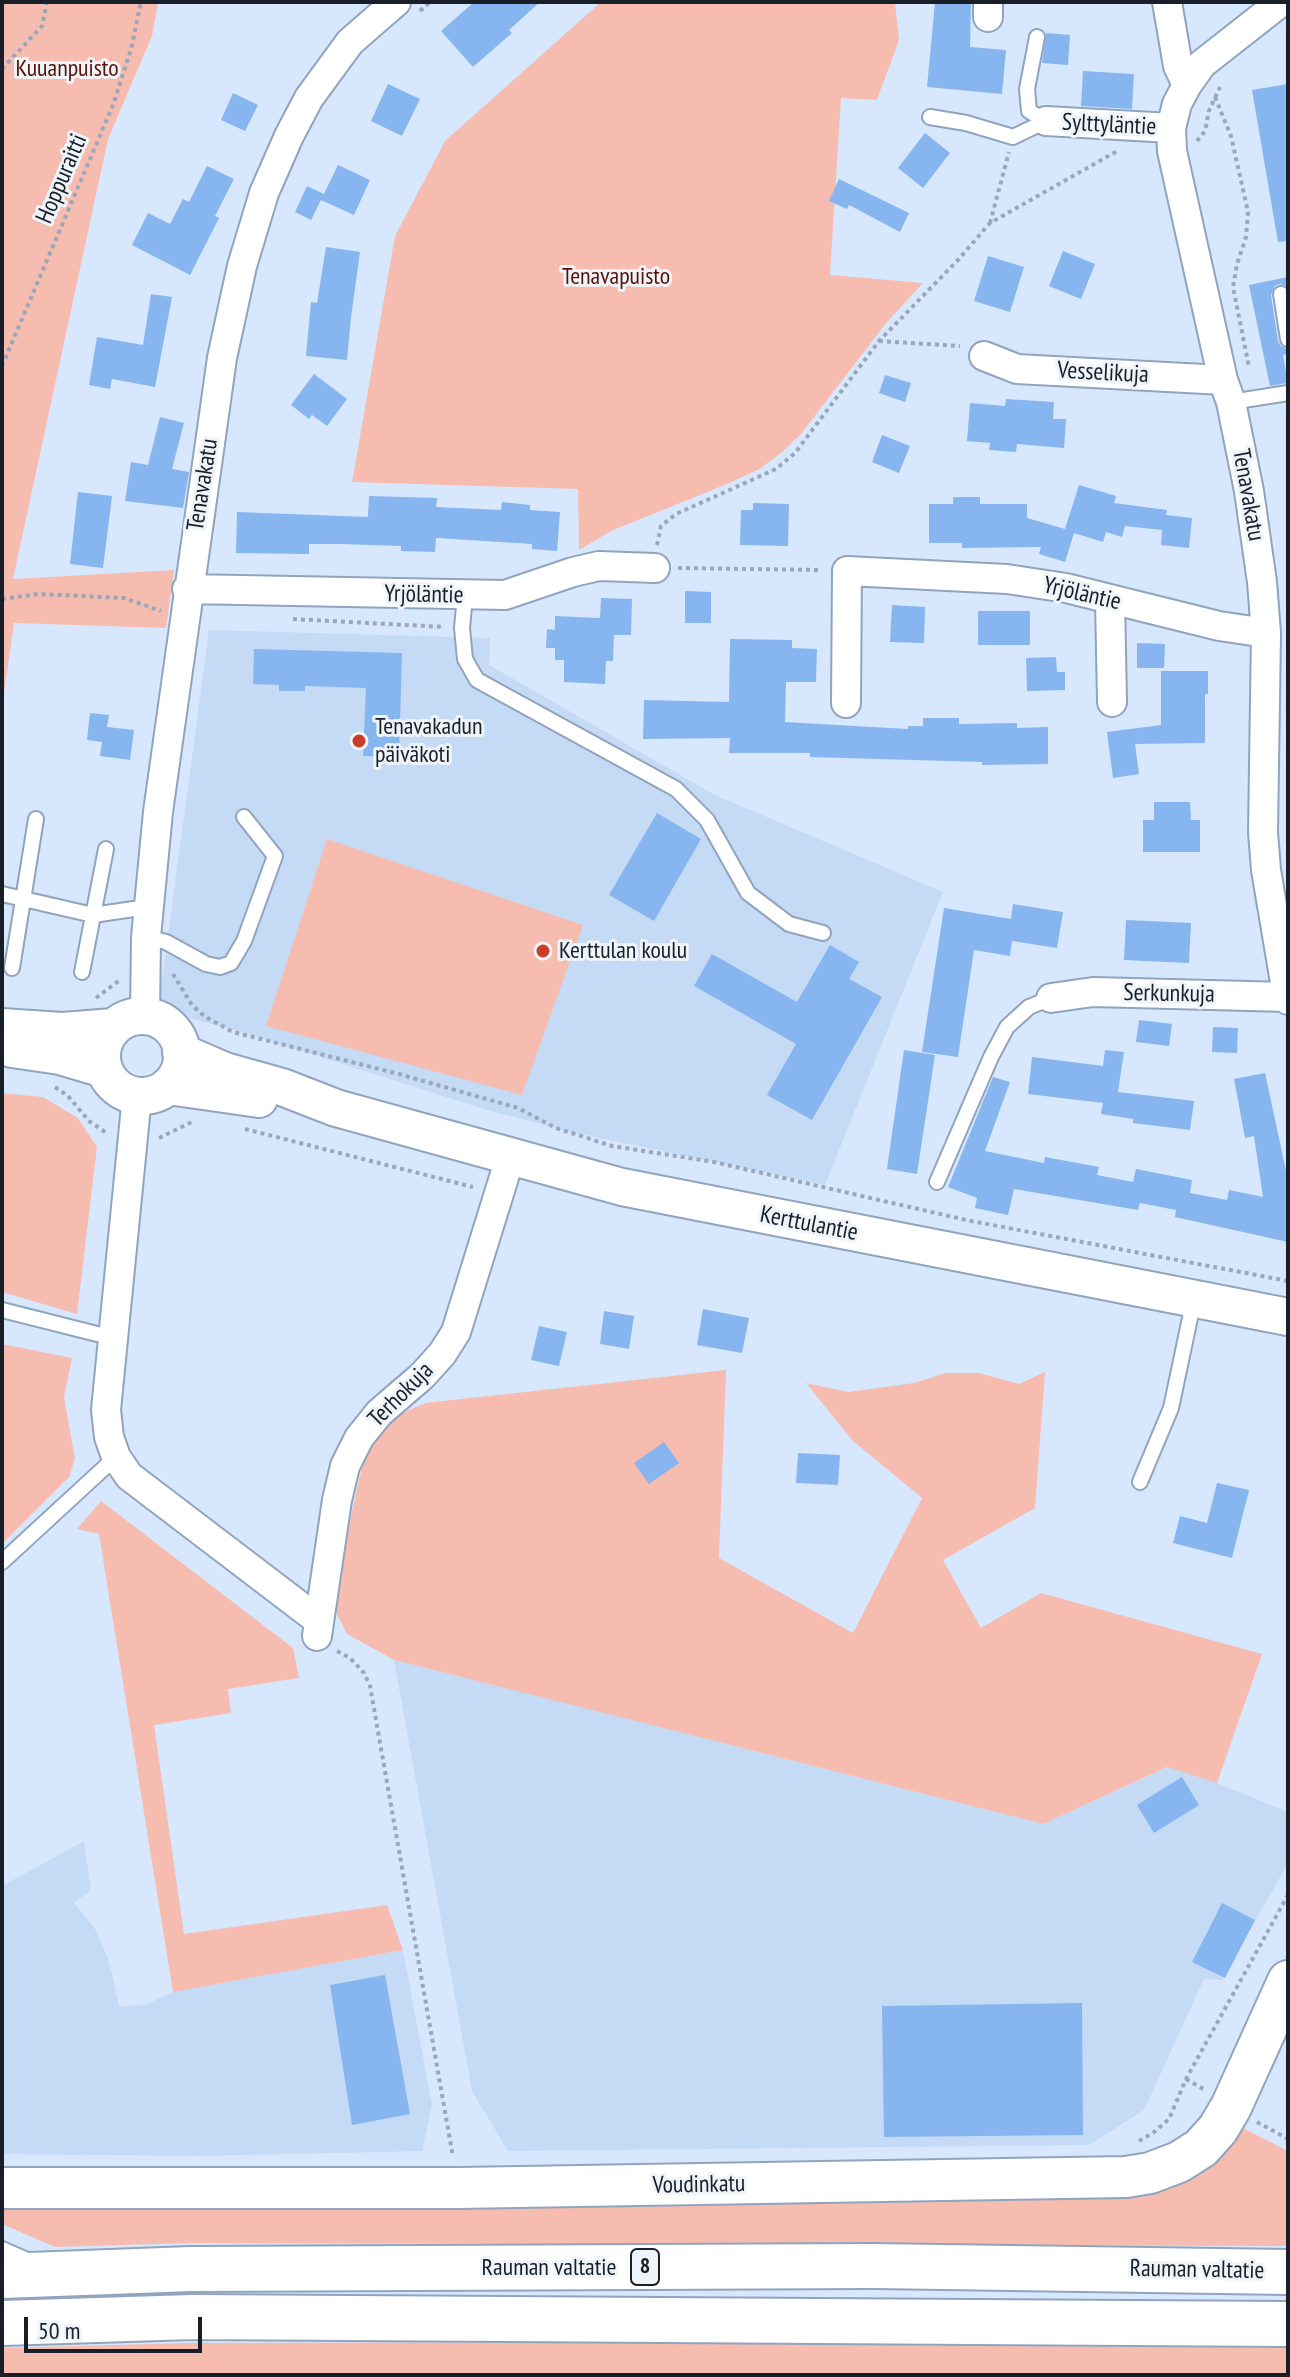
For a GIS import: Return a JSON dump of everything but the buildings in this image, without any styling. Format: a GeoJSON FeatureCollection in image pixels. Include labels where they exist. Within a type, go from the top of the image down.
{"type":"FeatureCollection","features":[{"type":"Feature","properties":{"kind":"highway","name":"Rauman valtatie"},"geometry":{"type":"LineString","coordinates":[[2,2276],[191,2269],[873,2266],[1288,2272]]}},
{"type":"Feature","properties":{"kind":"highway","name":"Rauman valtatie"},"geometry":{"type":"LineString","coordinates":[[2,2323],[224,2317],[1288,2324]]}},
{"type":"Feature","properties":{"kind":"main road","name":"Voudinkatu"},"geometry":{"type":"LineString","coordinates":[[2,2188],[458,2188],[1094,2180],[1150,2173],[1179,2162],[1201,2148],[1218,2129],[1288,1981]]}},
{"type":"Feature","properties":{"kind":"street"},"geometry":{"type":"LineString","coordinates":[[1167,2],[1178,66],[1204,76]]}},
{"type":"Feature","properties":{"kind":"street"},"geometry":{"type":"LineString","coordinates":[[1172,140],[1177,104],[1281,2]]}},
{"type":"Feature","properties":{"kind":"street","name":"Tenavakatu"},"geometry":{"type":"LineString","coordinates":[[129,1022],[156,939],[147,907],[187,589],[222,358],[242,266],[264,193],[309,98],[350,42],[408,7]]}},
{"type":"Feature","properties":{"kind":"street","name":"Sylttyläntie"},"geometry":{"type":"LineString","coordinates":[[1046,121],[1172,140]]}},
{"type":"Feature","properties":{"kind":"street","name":"Tenavakatu"},"geometry":{"type":"LineString","coordinates":[[1172,140],[1236,393],[1266,633],[1263,832],[1266,870],[1288,998]]}},
{"type":"Feature","properties":{"kind":"street","name":"Vesselikuja"},"geometry":{"type":"LineString","coordinates":[[984,356],[1017,369],[1236,393]]}},
{"type":"Feature","properties":{"kind":"street","name":"Yrjöläntie"},"geometry":{"type":"LineString","coordinates":[[187,589],[505,595],[599,566],[655,568]]}},
{"type":"Feature","properties":{"kind":"street","name":"Yrjöläntie"},"geometry":{"type":"LineString","coordinates":[[846,703],[847,571],[1007,579],[1066,588],[1219,626],[1266,633]]}},
{"type":"Feature","properties":{"kind":"street"},"geometry":{"type":"LineString","coordinates":[[1110,600],[1112,702]]}},
{"type":"Feature","properties":{"kind":"street","name":"Serkunkuja"},"geometry":{"type":"LineString","coordinates":[[1051,998],[1093,992],[1288,998]]}},
{"type":"Feature","properties":{"kind":"street"},"geometry":{"type":"LineString","coordinates":[[2,1027],[62,1031],[155,1018],[172,1029],[181,1052],[180,1067],[152,1091],[134,1139],[106,1410],[109,1437],[116,1457],[129,1476],[317,1630]]}},
{"type":"Feature","properties":{"kind":"street"},"geometry":{"type":"LineString","coordinates":[[129,1022],[102,1047],[104,1069],[116,1088],[152,1091]]}},
{"type":"Feature","properties":{"kind":"street"},"geometry":{"type":"LineString","coordinates":[[2,1048],[60,1056],[104,1069]]}},
{"type":"Feature","properties":{"kind":"street","name":"Kerttulantie"},"geometry":{"type":"LineString","coordinates":[[181,1052],[225,1071],[282,1087],[336,1108],[622,1187],[1288,1317]]}},
{"type":"Feature","properties":{"kind":"street","name":"Kerttulantie"},"geometry":{"type":"LineString","coordinates":[[152,1091],[336,1108]]}},
{"type":"Feature","properties":{"kind":"street","name":"Terhokuja"},"geometry":{"type":"LineString","coordinates":[[317,1630],[345,1466],[359,1438],[379,1413],[422,1376],[456,1332],[510,1158]]}},
{"type":"Feature","properties":{"kind":"lane"},"geometry":{"type":"LineString","coordinates":[[1037,37],[1027,89],[1029,111],[1046,121]]}},
{"type":"Feature","properties":{"kind":"lane"},"geometry":{"type":"LineString","coordinates":[[930,117],[966,123],[1013,137],[1046,121]]}},
{"type":"Feature","properties":{"kind":"lane"},"geometry":{"type":"LineString","coordinates":[[1281,294],[1288,339]]}},
{"type":"Feature","properties":{"kind":"lane"},"geometry":{"type":"LineString","coordinates":[[1236,393],[1288,393]]}},
{"type":"Feature","properties":{"kind":"lane"},"geometry":{"type":"LineString","coordinates":[[465,596],[462,628],[465,659],[477,680],[676,789],[707,820],[748,893],[789,924],[823,933]]}},
{"type":"Feature","properties":{"kind":"lane"},"geometry":{"type":"LineString","coordinates":[[156,939],[206,964],[220,967],[231,963],[244,941],[275,856],[244,817]]}},
{"type":"Feature","properties":{"kind":"lane"},"geometry":{"type":"LineString","coordinates":[[12,968],[36,819]]}},
{"type":"Feature","properties":{"kind":"lane"},"geometry":{"type":"LineString","coordinates":[[82,972],[106,849]]}},
{"type":"Feature","properties":{"kind":"lane"},"geometry":{"type":"LineString","coordinates":[[2,894],[93,915],[147,907]]}},
{"type":"Feature","properties":{"kind":"lane"},"geometry":{"type":"LineString","coordinates":[[937,1182],[1007,1027],[1029,1007],[1051,998]]}},
{"type":"Feature","properties":{"kind":"lane"},"geometry":{"type":"LineString","coordinates":[[1140,1482],[1171,1408],[1194,1298]]}},
{"type":"Feature","properties":{"kind":"lane"},"geometry":{"type":"LineString","coordinates":[[2,1310],[113,1338]]}},
{"type":"Feature","properties":{"kind":"lane"},"geometry":{"type":"LineString","coordinates":[[2,1562],[116,1457]]}},
{"type":"Feature","properties":{"kind":"lane"},"geometry":{"type":"LineString","coordinates":[[2,2249],[57,2274]]}},
{"type":"Feature","properties":{"kind":"path"},"geometry":{"type":"LineString","coordinates":[[2,69],[42,26],[47,2]]}},
{"type":"Feature","properties":{"kind":"path","name":"Hoppuraitti"},"geometry":{"type":"LineString","coordinates":[[2,366],[113,105],[131,49],[141,2]]}},
{"type":"Feature","properties":{"kind":"path"},"geometry":{"type":"LineString","coordinates":[[408,7],[430,2]]}},
{"type":"Feature","properties":{"kind":"path"},"geometry":{"type":"LineString","coordinates":[[1204,76],[1231,136],[1248,212],[1246,237],[1233,287],[1236,393]]}},
{"type":"Feature","properties":{"kind":"path"},"geometry":{"type":"LineString","coordinates":[[1204,76],[1215,97]]}},
{"type":"Feature","properties":{"kind":"path"},"geometry":{"type":"LineString","coordinates":[[1172,140],[1196,143],[1205,131],[1215,97]]}},
{"type":"Feature","properties":{"kind":"path"},"geometry":{"type":"LineString","coordinates":[[990,223],[1013,137]]}},
{"type":"Feature","properties":{"kind":"path"},"geometry":{"type":"LineString","coordinates":[[655,568],[661,526],[676,514],[776,469],[795,453],[879,341],[990,223],[1122,149]]}},
{"type":"Feature","properties":{"kind":"path"},"geometry":{"type":"LineString","coordinates":[[879,341],[964,346],[984,356]]}},
{"type":"Feature","properties":{"kind":"path"},"geometry":{"type":"LineString","coordinates":[[156,939],[174,978],[192,1005],[204,1016],[233,1032],[518,1108],[584,1138],[612,1146],[714,1162],[966,1220],[1288,1281]]}},
{"type":"Feature","properties":{"kind":"path"},"geometry":{"type":"LineString","coordinates":[[86,1001],[99,997],[124,977]]}},
{"type":"Feature","properties":{"kind":"path"},"geometry":{"type":"LineString","coordinates":[[43,1085],[56,1087],[89,1121],[109,1134],[151,1142],[194,1121],[204,1121]]}},
{"type":"Feature","properties":{"kind":"path"},"geometry":{"type":"LineString","coordinates":[[239,1127],[499,1194]]}},
{"type":"Feature","properties":{"kind":"path"},"geometry":{"type":"LineString","coordinates":[[317,1630],[350,1658],[364,1673],[370,1686],[458,2188]]}},
{"type":"Feature","properties":{"kind":"path"},"geometry":{"type":"LineString","coordinates":[[1186,2079],[1288,1895]]}},
{"type":"Feature","properties":{"kind":"shaded area","name":"Kerttulan koulu"},"geometry":{"type":"Polygon","coordinates":[[[209,630],[490,638],[489,665],[715,795],[943,892],[825,1185],[571,1132],[487,1110],[242,1032],[158,1010],[209,630]]]}},
{"type":"Feature","properties":{"kind":"shaded area"},"geometry":{"type":"Polygon","coordinates":[[[394,1660],[1043,1824],[1168,1767],[1288,1812],[1288,1863],[1222,1980],[1204,1979],[1144,2110],[1089,2145],[508,2151],[472,2091],[394,1660]]]}},
{"type":"Feature","properties":{"kind":"shaded area"},"geometry":{"type":"Polygon","coordinates":[[[84,1841],[91,1890],[74,1903],[95,1929],[109,1961],[119,2006],[145,2005],[173,1992],[403,1950],[432,2105],[422,2151],[199,2156],[2,2154],[2,1886],[84,1841]]]}},
{"type":"Feature","properties":{"kind":"green space","name":"Kuuanpuisto"},"geometry":{"type":"Polygon","coordinates":[[[2,2],[158,2],[152,36],[108,139],[13,579],[174,570],[166,628],[14,623],[2,707],[2,2]]]}},
{"type":"Feature","properties":{"kind":"green space","name":"Tenavapuisto"},"geometry":{"type":"Polygon","coordinates":[[[601,2],[895,2],[899,40],[877,100],[841,98],[830,275],[923,283],[887,322],[800,435],[781,453],[761,468],[732,482],[611,531],[579,550],[578,489],[352,482],[395,236],[445,141],[601,2]]]}},
{"type":"Feature","properties":{"kind":"green space"},"geometry":{"type":"Polygon","coordinates":[[[327,839],[583,925],[522,1095],[266,1026],[327,839]]]}},
{"type":"Feature","properties":{"kind":"green space"},"geometry":{"type":"Polygon","coordinates":[[[2,1093],[43,1097],[78,1118],[97,1147],[77,1314],[2,1292],[2,1093]]]}},
{"type":"Feature","properties":{"kind":"green space"},"geometry":{"type":"Polygon","coordinates":[[[2,1344],[72,1358],[64,1397],[75,1459],[69,1477],[2,1544],[2,1344]]]}},
{"type":"Feature","properties":{"kind":"green space"},"geometry":{"type":"Polygon","coordinates":[[[726,1370],[719,1558],[853,1633],[922,1498],[852,1440],[806,1383],[848,1392],[914,1383],[945,1373],[979,1373],[1019,1384],[1045,1372],[1035,1508],[943,1560],[981,1628],[1041,1593],[1262,1654],[1217,1783],[1167,1767],[1043,1824],[394,1660],[347,1634],[335,1610],[338,1578],[366,1454],[383,1422],[425,1403],[726,1370]]]}},
{"type":"Feature","properties":{"kind":"green space"},"geometry":{"type":"Polygon","coordinates":[[[101,1501],[293,1648],[299,1678],[228,1689],[231,1713],[154,1725],[184,1934],[387,1905],[403,1950],[173,1992],[99,1534],[77,1529],[101,1501]]]}},
{"type":"Feature","properties":{"kind":"green space"},"geometry":{"type":"Polygon","coordinates":[[[1243,2128],[1288,2151],[1288,2246],[194,2243],[55,2247],[2,2224],[2,2206],[899,2196],[1131,2197],[1161,2192],[1219,2159],[1243,2128]]]}},
{"type":"Feature","properties":{"kind":"green space"},"geometry":{"type":"Polygon","coordinates":[[[869,2341],[1288,2348],[1288,2375],[2,2375],[2,2348],[188,2343],[869,2341]]]}},
{"type":"Feature","properties":{"kind":"place","name":"Tenavakadun päiväkoti"},"geometry":{"type":"Point","coordinates":[359,741]}},
{"type":"Feature","properties":{"kind":"place","name":"Kerttulan koulu"},"geometry":{"type":"Point","coordinates":[543,951]}}]}
